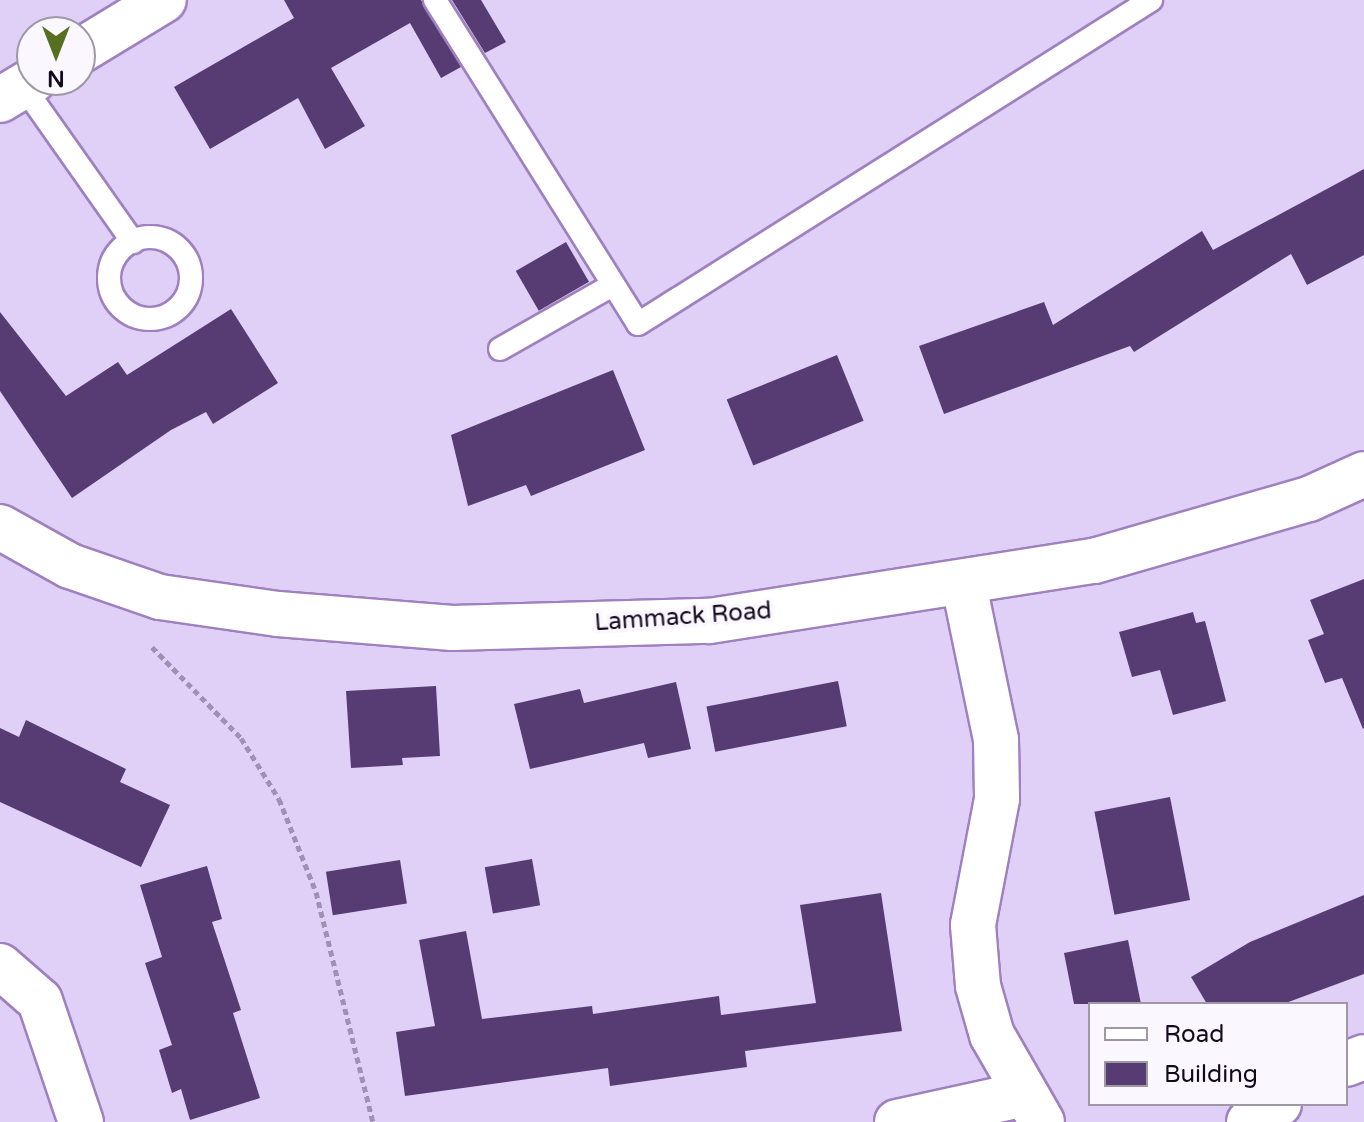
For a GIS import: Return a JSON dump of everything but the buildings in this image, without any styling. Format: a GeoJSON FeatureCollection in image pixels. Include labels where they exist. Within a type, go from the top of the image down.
{"type":"FeatureCollection","features":[{"type":"Feature","properties":{"kind":"street"},"geometry":{"type":"LineString","coordinates":[[96,41],[164,0]]}},
{"type":"Feature","properties":{"kind":"street","name":"Lammack Road"},"geometry":{"type":"LineString","coordinates":[[0,527],[70,566],[160,597],[452,628],[709,621],[964,585],[1094,561],[1309,499],[1364,474]]}},
{"type":"Feature","properties":{"kind":"street"},"geometry":{"type":"LineString","coordinates":[[897,1122],[1034,1108],[992,1035],[974,958],[973,925],[997,799],[996,740],[964,585]]}},
{"type":"Feature","properties":{"kind":"street"},"geometry":{"type":"LineString","coordinates":[[0,966],[40,1001],[81,1122]]}},
{"type":"Feature","properties":{"kind":"street"},"geometry":{"type":"LineString","coordinates":[[1249,1122],[1276,1106]]}},
{"type":"Feature","properties":{"kind":"lane"},"geometry":{"type":"LineString","coordinates":[[435,0],[611,286],[638,324],[1151,0]]}},
{"type":"Feature","properties":{"kind":"lane"},"geometry":{"type":"LineString","coordinates":[[23,96],[133,242]]}},
{"type":"Feature","properties":{"kind":"lane"},"geometry":{"type":"LineString","coordinates":[[500,349],[611,286]]}},
{"type":"Feature","properties":{"kind":"path"},"geometry":{"type":"LineString","coordinates":[[146,640],[241,738],[279,799],[316,892],[373,1122]]}}]}
